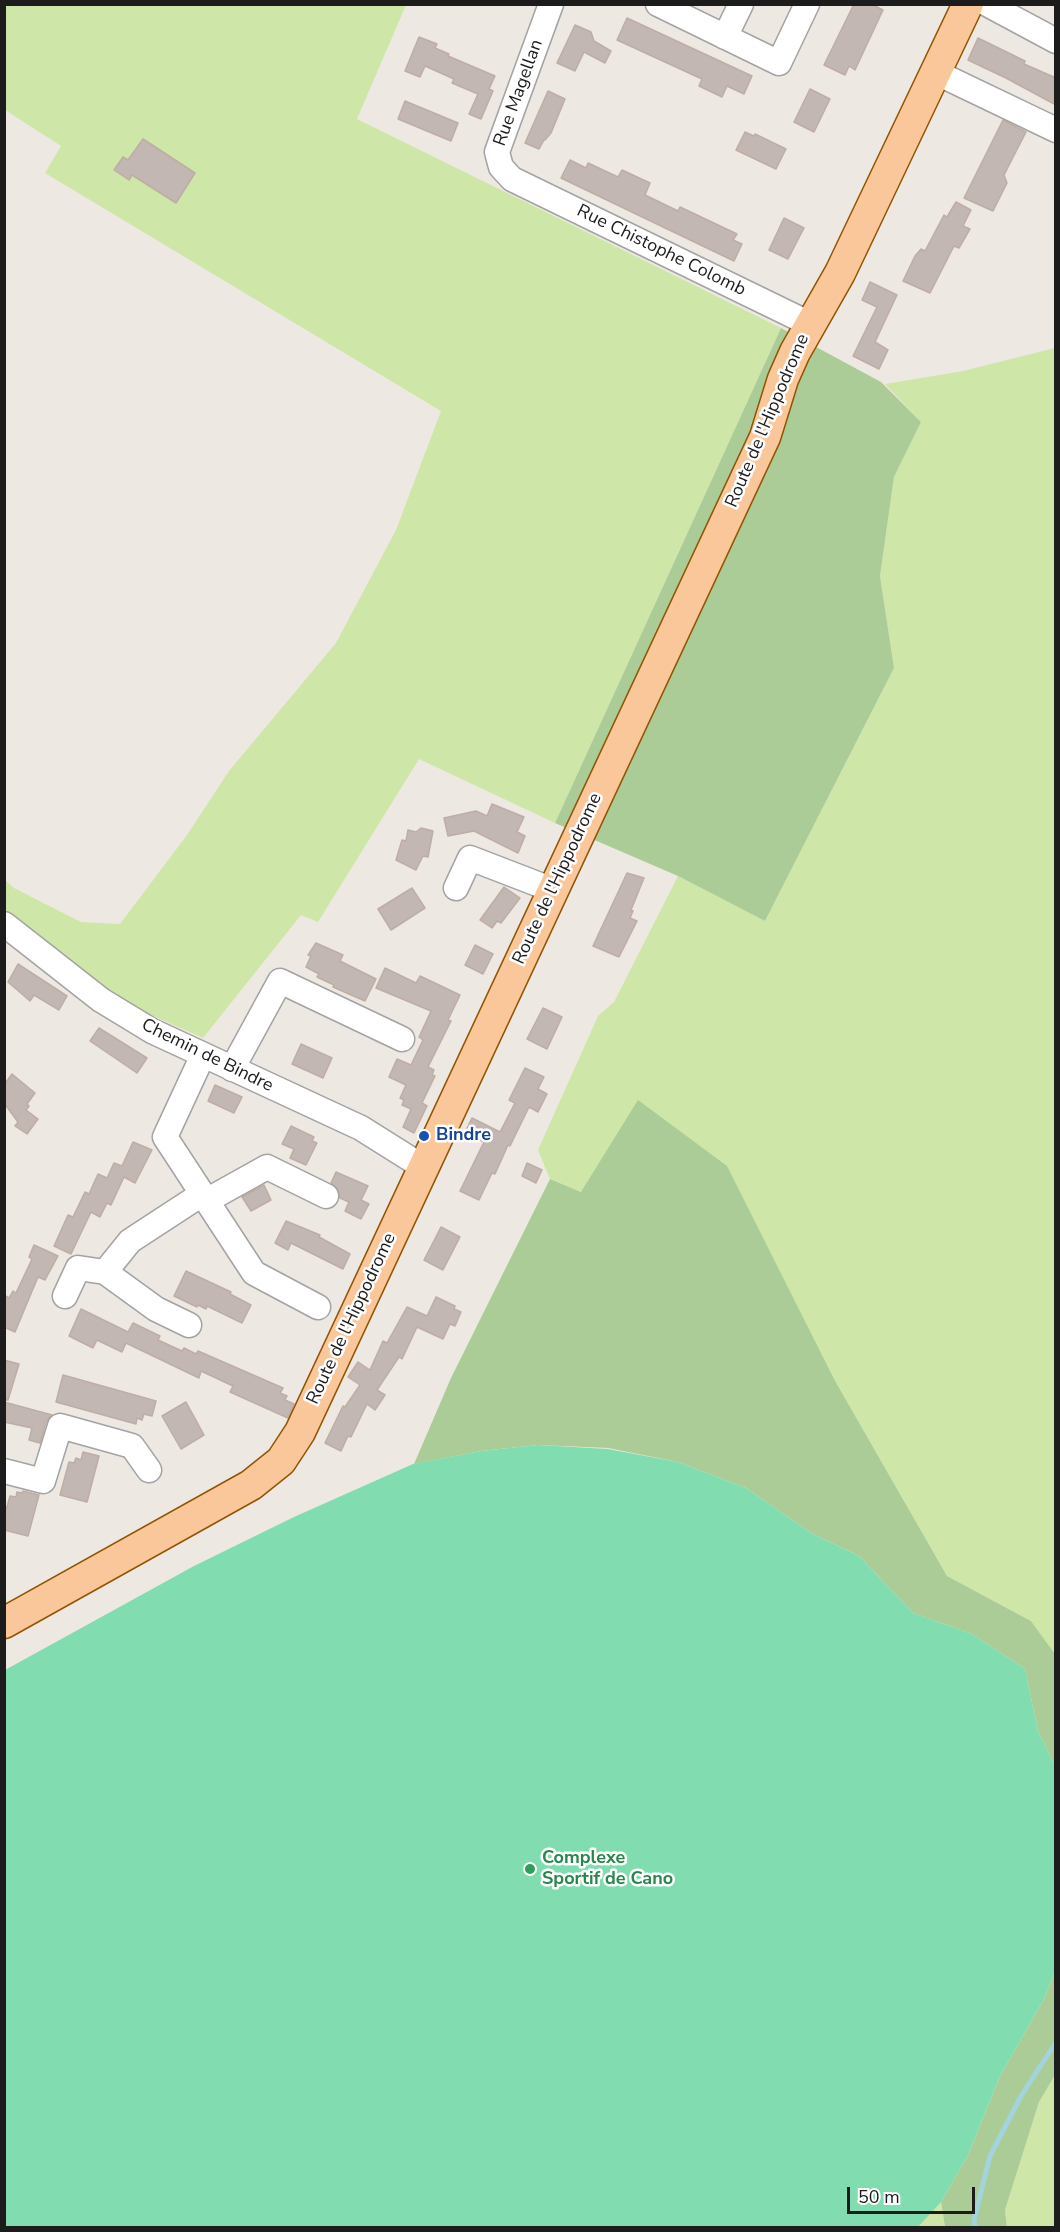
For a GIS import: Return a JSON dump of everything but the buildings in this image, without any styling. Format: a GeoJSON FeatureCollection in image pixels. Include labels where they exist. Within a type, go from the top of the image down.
{"type":"FeatureCollection","features":[{"type":"Feature","properties":{"kind":"main road","name":"Route de l'Hippodrome"},"geometry":{"type":"LineString","coordinates":[[4,1623],[251,1485],[281,1461],[300,1432],[765,437],[783,379],[810,324],[840,273],[968,4]]}},
{"type":"Feature","properties":{"kind":"street","name":"Rue Magellan"},"geometry":{"type":"LineString","coordinates":[[512,179],[501,167],[497,152],[551,4]]}},
{"type":"Feature","properties":{"kind":"street"},"geometry":{"type":"LineString","coordinates":[[658,4],[780,63],[807,4]]}},
{"type":"Feature","properties":{"kind":"street"},"geometry":{"type":"LineString","coordinates":[[725,37],[741,4]]}},
{"type":"Feature","properties":{"kind":"street"},"geometry":{"type":"LineString","coordinates":[[987,4],[1056,41]]}},
{"type":"Feature","properties":{"kind":"street"},"geometry":{"type":"LineString","coordinates":[[936,72],[1056,130]]}},
{"type":"Feature","properties":{"kind":"street","name":"Rue Chistophe Colomb"},"geometry":{"type":"LineString","coordinates":[[512,179],[810,324]]}},
{"type":"Feature","properties":{"kind":"street"},"geometry":{"type":"LineString","coordinates":[[456,888],[470,858],[553,890]]}},
{"type":"Feature","properties":{"kind":"street","name":"Chemin de Bindre"},"geometry":{"type":"LineString","coordinates":[[4,924],[101,1000],[152,1031],[361,1128],[423,1167]]}},
{"type":"Feature","properties":{"kind":"street"},"geometry":{"type":"LineString","coordinates":[[232,1069],[280,981],[402,1039]]}},
{"type":"Feature","properties":{"kind":"street"},"geometry":{"type":"LineString","coordinates":[[202,1055],[165,1137],[254,1273],[318,1307]]}},
{"type":"Feature","properties":{"kind":"street"},"geometry":{"type":"LineString","coordinates":[[105,1272],[130,1241],[204,1197],[267,1167],[326,1196]]}},
{"type":"Feature","properties":{"kind":"street"},"geometry":{"type":"LineString","coordinates":[[65,1296],[78,1268],[105,1272],[156,1309],[189,1325]]}},
{"type":"Feature","properties":{"kind":"street"},"geometry":{"type":"LineString","coordinates":[[4,1471],[43,1481],[60,1426],[132,1446],[149,1470]]}},
{"type":"Feature","properties":{"kind":"green space"},"geometry":{"type":"Polygon","coordinates":[[[5,5],[406,5],[357,119],[781,328],[555,823],[419,759],[318,922],[301,915],[203,1038],[122,1002],[14,917],[5,909],[4,879],[14,888],[81,922],[120,924],[187,835],[229,771],[336,643],[396,530],[441,411],[45,173],[61,146],[5,110],[5,5]]]}},
{"type":"Feature","properties":{"kind":"green space"},"geometry":{"type":"Polygon","coordinates":[[[781,328],[881,382],[921,422],[894,477],[880,576],[894,668],[765,921],[678,876],[555,823],[781,328]]]}},
{"type":"Feature","properties":{"kind":"green space"},"geometry":{"type":"Polygon","coordinates":[[[1055,348],[1055,1654],[1031,1621],[947,1576],[834,1379],[581,1192],[550,1179],[538,1150],[598,1016],[614,1002],[678,876],[765,921],[894,668],[880,576],[894,477],[921,422],[885,384],[963,371],[1055,348]]]}},
{"type":"Feature","properties":{"kind":"green space"},"geometry":{"type":"Polygon","coordinates":[[[638,1100],[727,1166],[834,1379],[947,1576],[1031,1621],[1055,1654],[1055,1766],[1038,1731],[1025,1669],[972,1634],[913,1613],[859,1556],[811,1533],[746,1488],[678,1462],[608,1448],[538,1445],[481,1451],[414,1464],[451,1378],[550,1179],[581,1192],[638,1100]]]}},
{"type":"Feature","properties":{"kind":"green space","name":"Complexe Sportif de Cano"},"geometry":{"type":"Polygon","coordinates":[[[538,1445],[608,1449],[678,1462],[746,1488],[811,1533],[859,1556],[913,1613],[972,1634],[1025,1669],[1038,1731],[1055,1766],[1055,1971],[1044,1999],[1000,2076],[968,2155],[941,2202],[917,2228],[5,2227],[5,1670],[194,1566],[294,1517],[413,1464],[481,1451],[538,1445]]]}},
{"type":"Feature","properties":{"kind":"green space"},"geometry":{"type":"Polygon","coordinates":[[[1055,1971],[1055,2075],[1039,2102],[1005,2210],[1007,2227],[945,2227],[941,2202],[968,2155],[1000,2076],[1044,1999],[1055,1971]]]}},
{"type":"Feature","properties":{"kind":"green space"},"geometry":{"type":"Polygon","coordinates":[[[1055,2075],[1055,2227],[1007,2227],[1005,2210],[1039,2102],[1055,2075]]]}},
{"type":"Feature","properties":{"kind":"green space"},"geometry":{"type":"Polygon","coordinates":[[[941,2202],[945,2227],[917,2227],[941,2202]]]}},
{"type":"Feature","properties":{"kind":"waterway"},"geometry":{"type":"LineString","coordinates":[[975,2228],[974,2220],[990,2156],[1021,2096],[1056,2042]]}},
{"type":"Feature","properties":{"kind":"place","name":"Bindre"},"geometry":{"type":"Point","coordinates":[424,1136]}},
{"type":"Feature","properties":{"kind":"place","name":"Complexe Sportif de Cano"},"geometry":{"type":"Point","coordinates":[530,1869]}}]}
